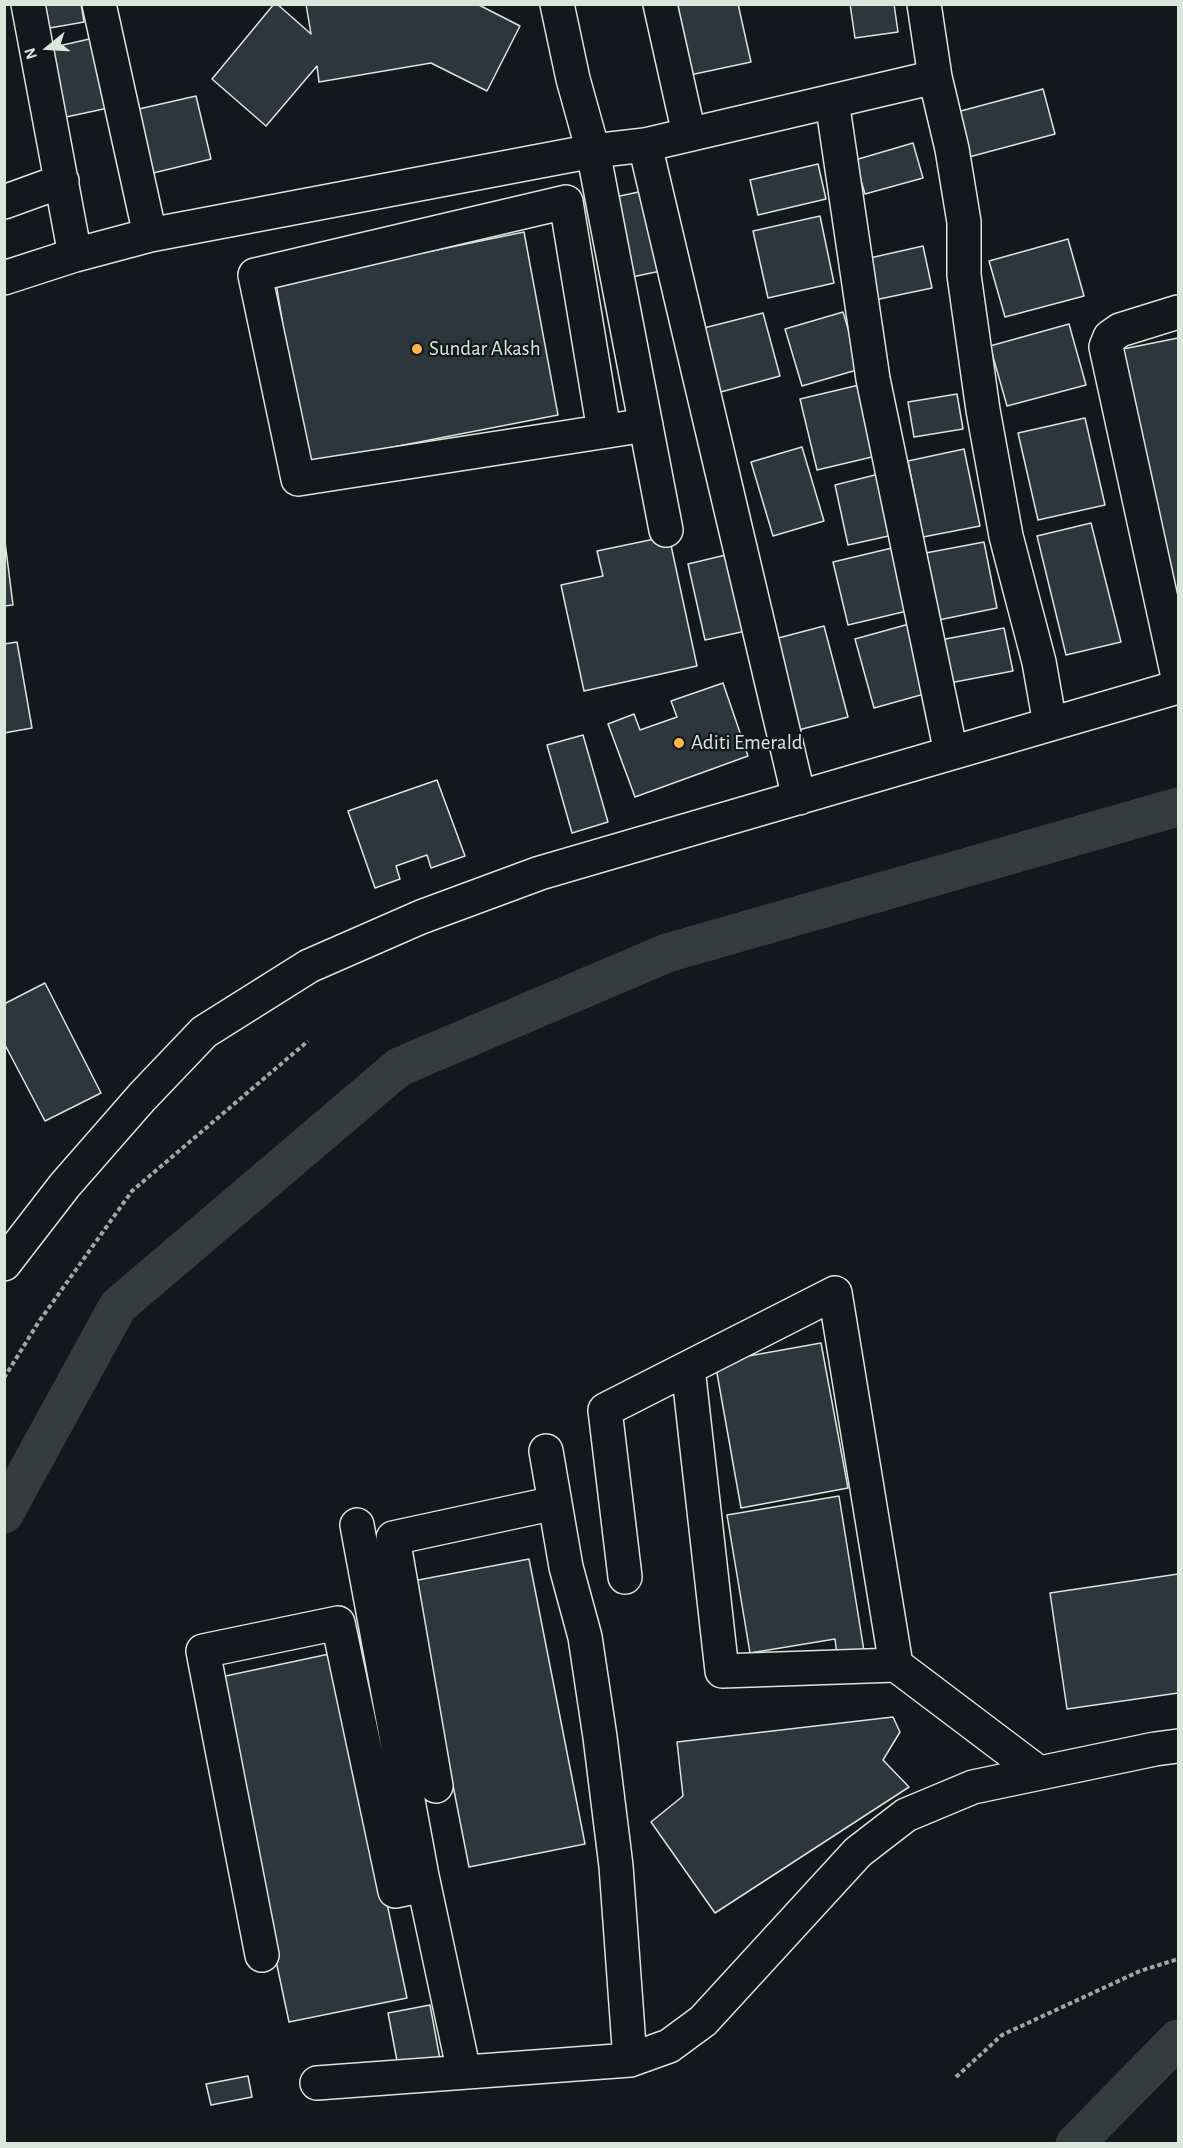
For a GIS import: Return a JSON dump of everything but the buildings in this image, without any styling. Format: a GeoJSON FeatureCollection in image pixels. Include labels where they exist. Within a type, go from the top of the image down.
{"type":"FeatureCollection","features":[{"type":"Feature","properties":{"kind":"street"},"geometry":{"type":"LineString","coordinates":[[28,4],[75,255]]}},
{"type":"Feature","properties":{"kind":"street"},"geometry":{"type":"LineString","coordinates":[[99,4],[150,235]]}},
{"type":"Feature","properties":{"kind":"street"},"geometry":{"type":"LineString","coordinates":[[557,4],[573,79],[593,151],[666,530]]}},
{"type":"Feature","properties":{"kind":"street"},"geometry":{"type":"LineString","coordinates":[[660,4],[689,134]]}},
{"type":"Feature","properties":{"kind":"street"},"geometry":{"type":"LineString","coordinates":[[924,4],[935,76],[952,149],[964,222],[964,275],[983,410],[1006,536],[1039,662],[1050,724]]}},
{"type":"Feature","properties":{"kind":"street"},"geometry":{"type":"LineString","coordinates":[[4,278],[75,255],[150,235],[593,151],[645,145],[935,76]]}},
{"type":"Feature","properties":{"kind":"street"},"geometry":{"type":"LineString","coordinates":[[832,101],[873,380],[951,753]]}},
{"type":"Feature","properties":{"kind":"street"},"geometry":{"type":"LineString","coordinates":[[645,145],[799,798]]}},
{"type":"Feature","properties":{"kind":"street"},"geometry":{"type":"LineString","coordinates":[[4,202],[62,181]]}},
{"type":"Feature","properties":{"kind":"street"},"geometry":{"type":"LineString","coordinates":[[604,431],[566,202],[255,275],[298,479],[646,425]]}},
{"type":"Feature","properties":{"kind":"street"},"geometry":{"type":"LineString","coordinates":[[1179,312],[1120,330],[1110,337],[1106,347],[1179,677]]}},
{"type":"Feature","properties":{"kind":"street"},"geometry":{"type":"LineString","coordinates":[[4,1264],[65,1185],[142,1096],[204,1032],[309,966],[421,916],[540,873],[1179,687]]}},
{"type":"Feature","properties":{"kind":"street"},"geometry":{"type":"LineString","coordinates":[[626,1577],[605,1410],[835,1293],[896,1665]]}},
{"type":"Feature","properties":{"kind":"street"},"geometry":{"type":"LineString","coordinates":[[688,1368],[722,1671],[896,1665],[1039,1773]]}},
{"type":"Feature","properties":{"kind":"street"},"geometry":{"type":"LineString","coordinates":[[546,1451],[566,1567],[585,1637],[600,1737],[616,1866],[630,2060]]}},
{"type":"Feature","properties":{"kind":"street"},"geometry":{"type":"LineString","coordinates":[[436,1786],[393,1538],[555,1503]]}},
{"type":"Feature","properties":{"kind":"street"},"geometry":{"type":"LineString","coordinates":[[357,1525],[424,1886],[464,2072]]}},
{"type":"Feature","properties":{"kind":"street"},"geometry":{"type":"LineString","coordinates":[[262,1955],[203,1650],[338,1623],[395,1891],[424,1886]]}},
{"type":"Feature","properties":{"kind":"street"},"geometry":{"type":"LineString","coordinates":[[317,2083],[630,2060],[669,2046],[703,2021],[858,1852],[906,1815],[973,1787],[1179,1746]]}},
{"type":"Feature","properties":{"kind":"path"},"geometry":{"type":"LineString","coordinates":[[4,1378],[38,1323],[132,1191],[308,1041]]}},
{"type":"Feature","properties":{"kind":"path"},"geometry":{"type":"LineString","coordinates":[[956,2077],[1002,2035],[1140,1971],[1179,1959]]}},
{"type":"Feature","properties":{"kind":"waterway"},"geometry":{"type":"LineString","coordinates":[[4,1514],[118,1306],[399,1067],[667,953],[1178,807]]}},
{"type":"Feature","properties":{"kind":"waterway"},"geometry":{"type":"LineString","coordinates":[[1075,2144],[1178,2039]]}},
{"type":"Feature","properties":{"kind":"place","name":"Sundar Akash"},"geometry":{"type":"Point","coordinates":[417,349]}},
{"type":"Feature","properties":{"kind":"place","name":"Aditi Emerald"},"geometry":{"type":"Point","coordinates":[679,743]}}]}
